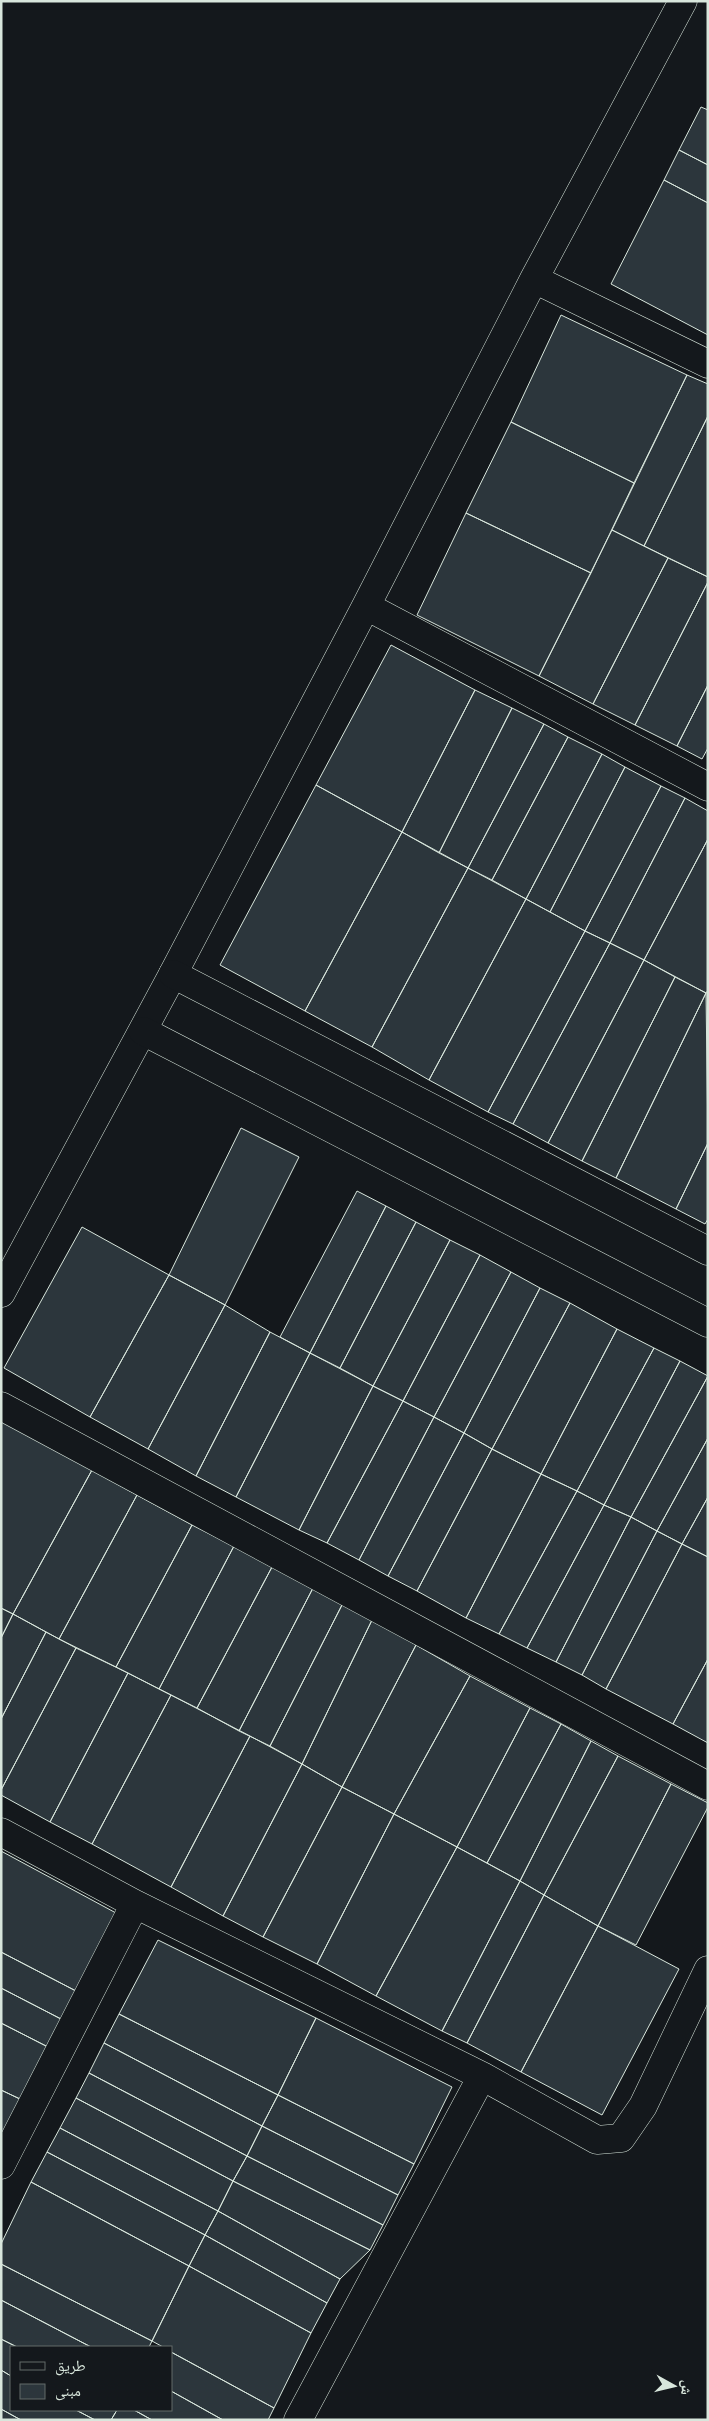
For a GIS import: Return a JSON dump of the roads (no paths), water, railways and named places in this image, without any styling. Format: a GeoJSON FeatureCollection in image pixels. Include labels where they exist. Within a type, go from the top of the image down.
{"type":"FeatureCollection","features":[{"type":"Feature","properties":{"kind":"street"},"geometry":{"type":"LineString","coordinates":[[1,1293],[143,1031],[366,606],[534,280],[683,1]]}},
{"type":"Feature","properties":{"kind":"street"},"geometry":{"type":"LineString","coordinates":[[534,280],[708,364]]}},
{"type":"Feature","properties":{"kind":"street"},"geometry":{"type":"LineString","coordinates":[[366,606],[708,787]]}},
{"type":"Feature","properties":{"kind":"street"},"geometry":{"type":"LineString","coordinates":[[173,974],[708,1251]]}},
{"type":"Feature","properties":{"kind":"street"},"geometry":{"type":"LineString","coordinates":[[143,1031],[708,1323]]}},
{"type":"Feature","properties":{"kind":"street"},"geometry":{"type":"LineString","coordinates":[[1,1406],[708,1786]]}},
{"type":"Feature","properties":{"kind":"street"},"geometry":{"type":"LineString","coordinates":[[1,1832],[135,1904],[482,2076],[597,2140],[621,2138],[643,2106],[708,1970]]}},
{"type":"Feature","properties":{"kind":"street"},"geometry":{"type":"LineString","coordinates":[[1,2165],[135,1904]]}},
{"type":"Feature","properties":{"kind":"street"},"geometry":{"type":"LineString","coordinates":[[298,2420],[482,2076]]}}]}
